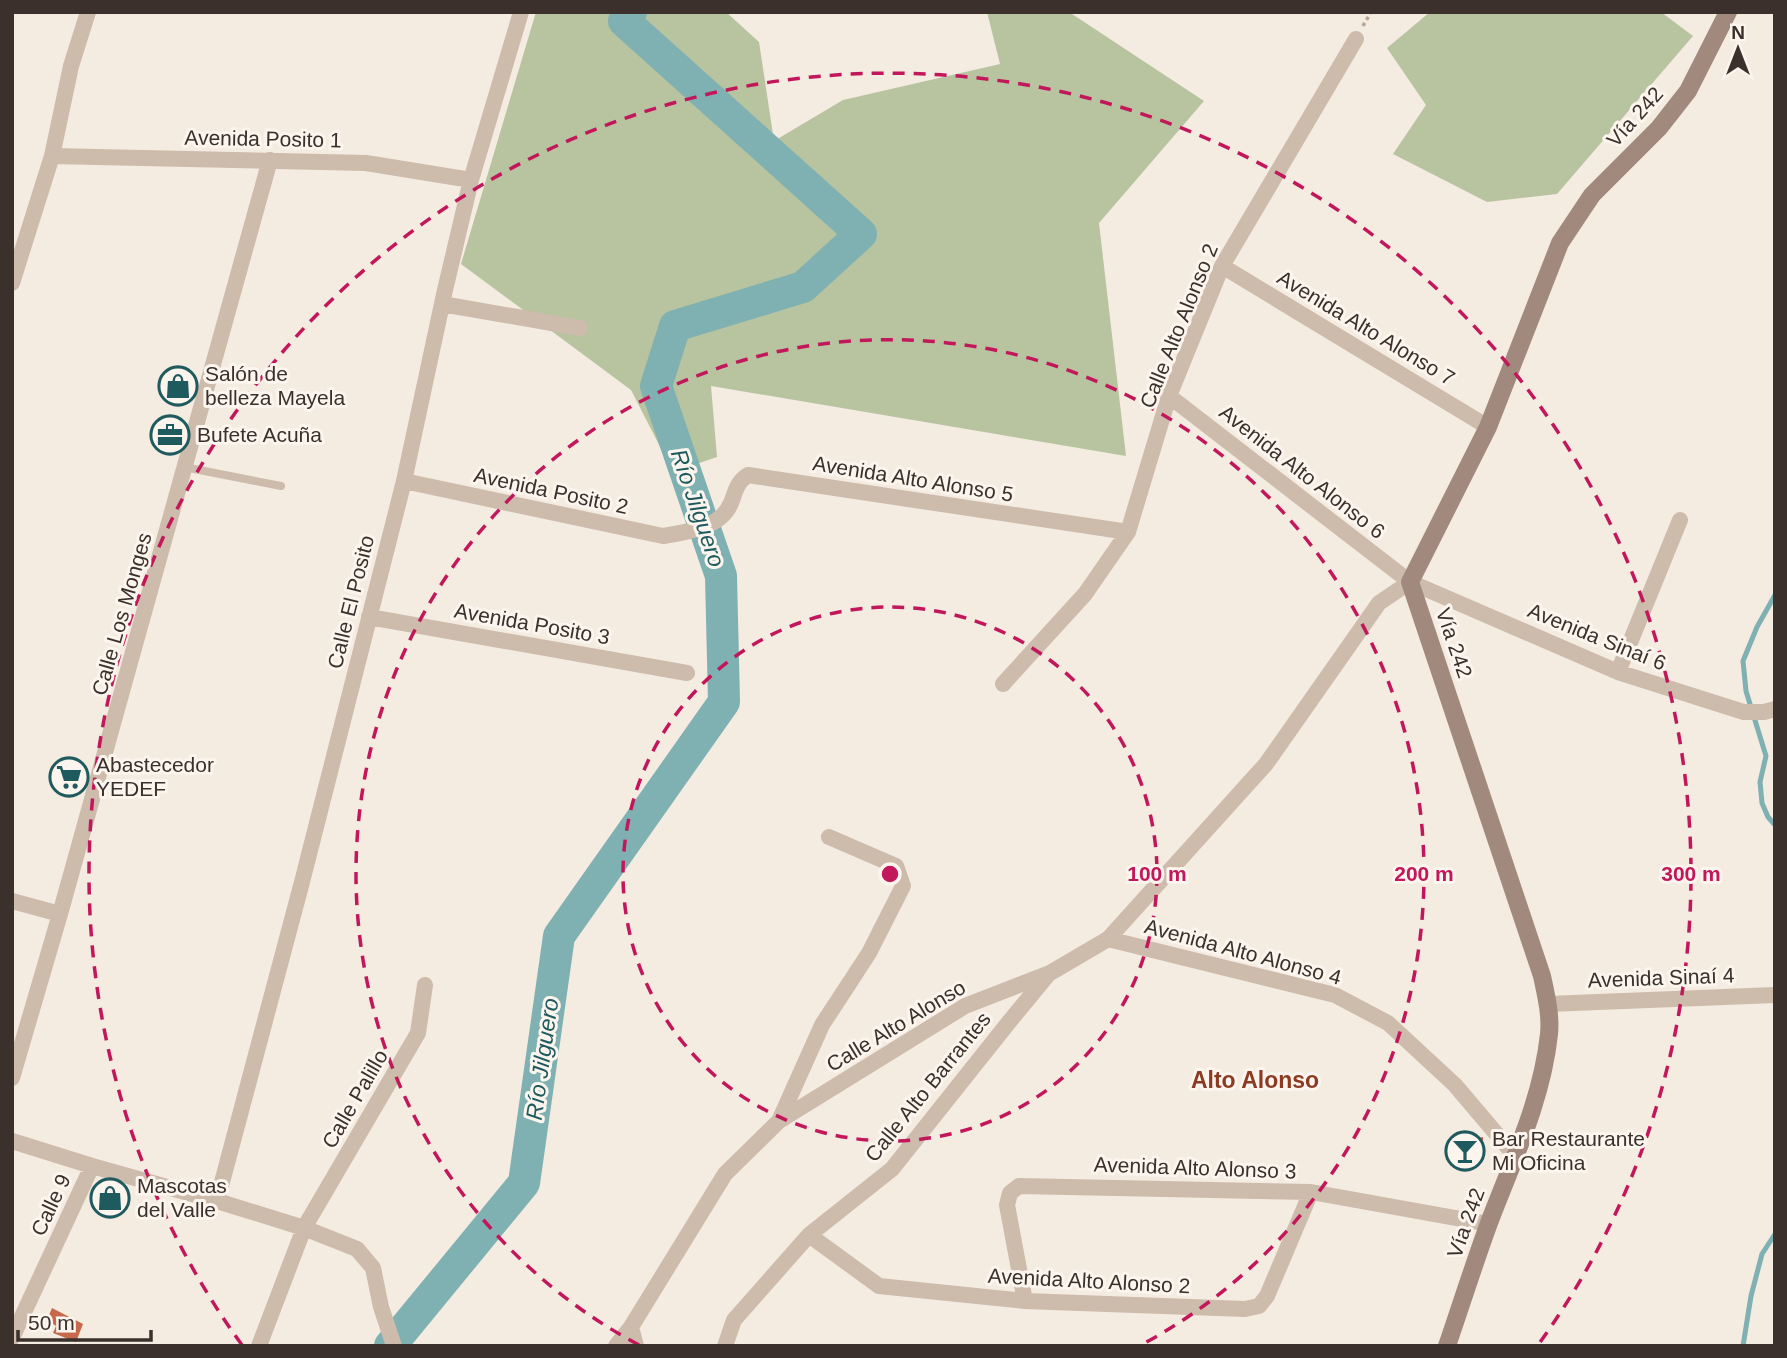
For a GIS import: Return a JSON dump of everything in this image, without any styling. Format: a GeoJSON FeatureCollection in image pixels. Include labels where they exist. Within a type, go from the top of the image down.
{"type":"FeatureCollection","features":[{"type":"Feature","properties":{"kind":"main road","name":"Vía 242"},"geometry":{"type":"LineString","coordinates":[[1447,1346],[1539,1086],[1549,1033],[1548,1004],[1542,976],[1410,582],[1488,427],[1560,243],[1592,195],[1659,128],[1688,91],[1728,12]]}},
{"type":"Feature","properties":{"kind":"street"},"geometry":{"type":"LineString","coordinates":[[12,283],[51,156],[71,66],[88,12]]}},
{"type":"Feature","properties":{"kind":"street","name":"Calle El Posito"},"geometry":{"type":"LineString","coordinates":[[217,1200],[302,882],[404,481],[471,180],[521,12]]}},
{"type":"Feature","properties":{"kind":"street","name":"Calle Alto Alonso 2"},"geometry":{"type":"LineString","coordinates":[[1003,684],[1085,594],[1128,532],[1169,396],[1222,266],[1356,39]]}},
{"type":"Feature","properties":{"kind":"street","name":"Avenida Posito 1"},"geometry":{"type":"LineString","coordinates":[[51,156],[366,163],[471,180]]}},
{"type":"Feature","properties":{"kind":"street","name":"Calle Los Monges"},"geometry":{"type":"LineString","coordinates":[[12,1078],[270,160]]}},
{"type":"Feature","properties":{"kind":"street","name":"Avenida Alto Alonso 7"},"geometry":{"type":"LineString","coordinates":[[1222,266],[1488,427]]}},
{"type":"Feature","properties":{"kind":"street"},"geometry":{"type":"LineString","coordinates":[[442,304],[580,328]]}},
{"type":"Feature","properties":{"kind":"street","name":"Avenida Alto Alonso 6"},"geometry":{"type":"LineString","coordinates":[[1169,396],[1410,582]]}},
{"type":"Feature","properties":{"kind":"street","name":"Avenida Alto Alonso 5"},"geometry":{"type":"LineString","coordinates":[[718,520],[731,506],[736,487],[748,475],[1128,532]]}},
{"type":"Feature","properties":{"kind":"street","name":"Avenida Posito 2"},"geometry":{"type":"LineString","coordinates":[[404,481],[663,536],[690,532],[718,520]]}},
{"type":"Feature","properties":{"kind":"street"},"geometry":{"type":"LineString","coordinates":[[1618,672],[1680,520]]}},
{"type":"Feature","properties":{"kind":"street","name":"Avenida Sinaí 6"},"geometry":{"type":"LineString","coordinates":[[1410,582],[1618,672],[1744,712],[1775,709]]}},
{"type":"Feature","properties":{"kind":"street","name":"Calle Alto Alonso"},"geometry":{"type":"LineString","coordinates":[[616,1346],[631,1327],[725,1174],[779,1121],[965,1006],[1050,974],[1108,939],[1266,764],[1379,603],[1410,582]]}},
{"type":"Feature","properties":{"kind":"street","name":"Avenida Posito 3"},"geometry":{"type":"LineString","coordinates":[[369,617],[687,673]]}},
{"type":"Feature","properties":{"kind":"street"},"geometry":{"type":"LineString","coordinates":[[779,1121],[822,1026],[869,953],[903,886],[896,866],[829,837]]}},
{"type":"Feature","properties":{"kind":"street"},"geometry":{"type":"LineString","coordinates":[[12,901],[60,914]]}},
{"type":"Feature","properties":{"kind":"street","name":"Avenida Alto Alonso 4"},"geometry":{"type":"LineString","coordinates":[[1108,939],[1335,995],[1388,1023],[1455,1085],[1516,1157]]}},
{"type":"Feature","properties":{"kind":"street","name":"Calle Alto Barrantes"},"geometry":{"type":"LineString","coordinates":[[725,1346],[734,1320],[809,1235],[892,1169],[1050,974]]}},
{"type":"Feature","properties":{"kind":"street","name":"Calle Palillo"},"geometry":{"type":"LineString","coordinates":[[259,1346],[304,1228],[418,1033],[425,985]]}},
{"type":"Feature","properties":{"kind":"street","name":"Avenida Sinaí 4"},"geometry":{"type":"LineString","coordinates":[[1548,1004],[1775,995]]}},
{"type":"Feature","properties":{"kind":"street"},"geometry":{"type":"LineString","coordinates":[[12,1141],[217,1200],[304,1228],[357,1249],[373,1268],[381,1307],[394,1346]]}},
{"type":"Feature","properties":{"kind":"street","name":"Calle 9"},"geometry":{"type":"LineString","coordinates":[[12,1338],[19,1305],[92,1166]]}},
{"type":"Feature","properties":{"kind":"street","name":"Avenida Alto Alonso 3"},"geometry":{"type":"LineString","coordinates":[[1025,1301],[1007,1205],[1010,1194],[1019,1186],[1311,1192],[1489,1224]]}},
{"type":"Feature","properties":{"kind":"street","name":"Avenida Alto Alonso 2"},"geometry":{"type":"LineString","coordinates":[[809,1235],[879,1286],[1025,1301],[1245,1309],[1259,1306],[1268,1296],[1311,1192]]}},
{"type":"Feature","properties":{"kind":"street"},"geometry":{"type":"LineString","coordinates":[[631,1327],[636,1346]]}},
{"type":"Feature","properties":{"kind":"lane"},"geometry":{"type":"LineString","coordinates":[[184,467],[281,486]]}},
{"type":"Feature","properties":{"kind":"green space"},"geometry":{"type":"Polygon","coordinates":[[[536,12],[726,12],[759,42],[774,141],[843,100],[1000,64],[987,12],[1069,12],[1204,101],[1099,223],[1126,456],[711,386],[717,457],[673,472],[631,390],[461,264],[536,12]]]}},
{"type":"Feature","properties":{"kind":"green space"},"geometry":{"type":"Polygon","coordinates":[[[1430,12],[1661,12],[1693,36],[1557,194],[1487,202],[1393,154],[1426,105],[1387,48],[1430,12]]]}},
{"type":"Feature","properties":{"kind":"building","name":"Salón de belleza Mayela"},"geometry":{"type":"Polygon","coordinates":[[[165,374],[192,377],[188,402],[166,394],[165,374]]]}},
{"type":"Feature","properties":{"kind":"building","name":"Bufete Acuña"},"geometry":{"type":"Polygon","coordinates":[[[165,427],[178,428],[176,448],[159,442],[165,427]]]}},
{"type":"Feature","properties":{"kind":"building","name":"Bar Restaurante Mi Oficina"},"geometry":{"type":"Polygon","coordinates":[[[1483,1137],[1483,1159],[1446,1160],[1448,1143],[1483,1137]]]}},
{"type":"Feature","properties":{"kind":"building","name":"Mascotas del Valle"},"geometry":{"type":"Polygon","coordinates":[[[104,1183],[127,1190],[115,1214],[94,1206],[104,1183]]]}},
{"type":"Feature","properties":{"kind":"building"},"geometry":{"type":"Polygon","coordinates":[[[52,1308],[83,1324],[76,1342],[53,1333],[56,1326],[47,1320],[52,1308]]]}},
{"type":"Feature","properties":{"kind":"waterway","name":"Río Jilguero"},"geometry":{"type":"LineString","coordinates":[[390,1346],[524,1183],[559,936],[724,702],[721,576],[656,386],[675,326],[803,287],[861,234],[624,21],[631,12]]}},
{"type":"Feature","properties":{"kind":"waterway"},"geometry":{"type":"LineString","coordinates":[[1775,595],[1757,627],[1743,661],[1746,691],[1766,756],[1760,782],[1762,803],[1775,825]]}},
{"type":"Feature","properties":{"kind":"waterway"},"geometry":{"type":"LineString","coordinates":[[1743,1346],[1751,1296],[1762,1254],[1775,1234]]}},
{"type":"Feature","properties":{"kind":"place","name":"Salón de belleza Mayela"},"geometry":{"type":"Point","coordinates":[178,386]}},
{"type":"Feature","properties":{"kind":"place","name":"Bufete Acuña"},"geometry":{"type":"Point","coordinates":[170,435]}},
{"type":"Feature","properties":{"kind":"place","name":"Abastecedor YEDEF"},"geometry":{"type":"Point","coordinates":[69,777]}},
{"type":"Feature","properties":{"kind":"place","name":"Bar Restaurante Mi Oficina"},"geometry":{"type":"Point","coordinates":[1465,1151]}},
{"type":"Feature","properties":{"kind":"place","name":"Mascotas del Valle"},"geometry":{"type":"Point","coordinates":[110,1198]}},
{"type":"Feature","properties":{"kind":"district","name":"Alto Alonso"},"geometry":{"type":"Point","coordinates":[1255,1080]}}]}
